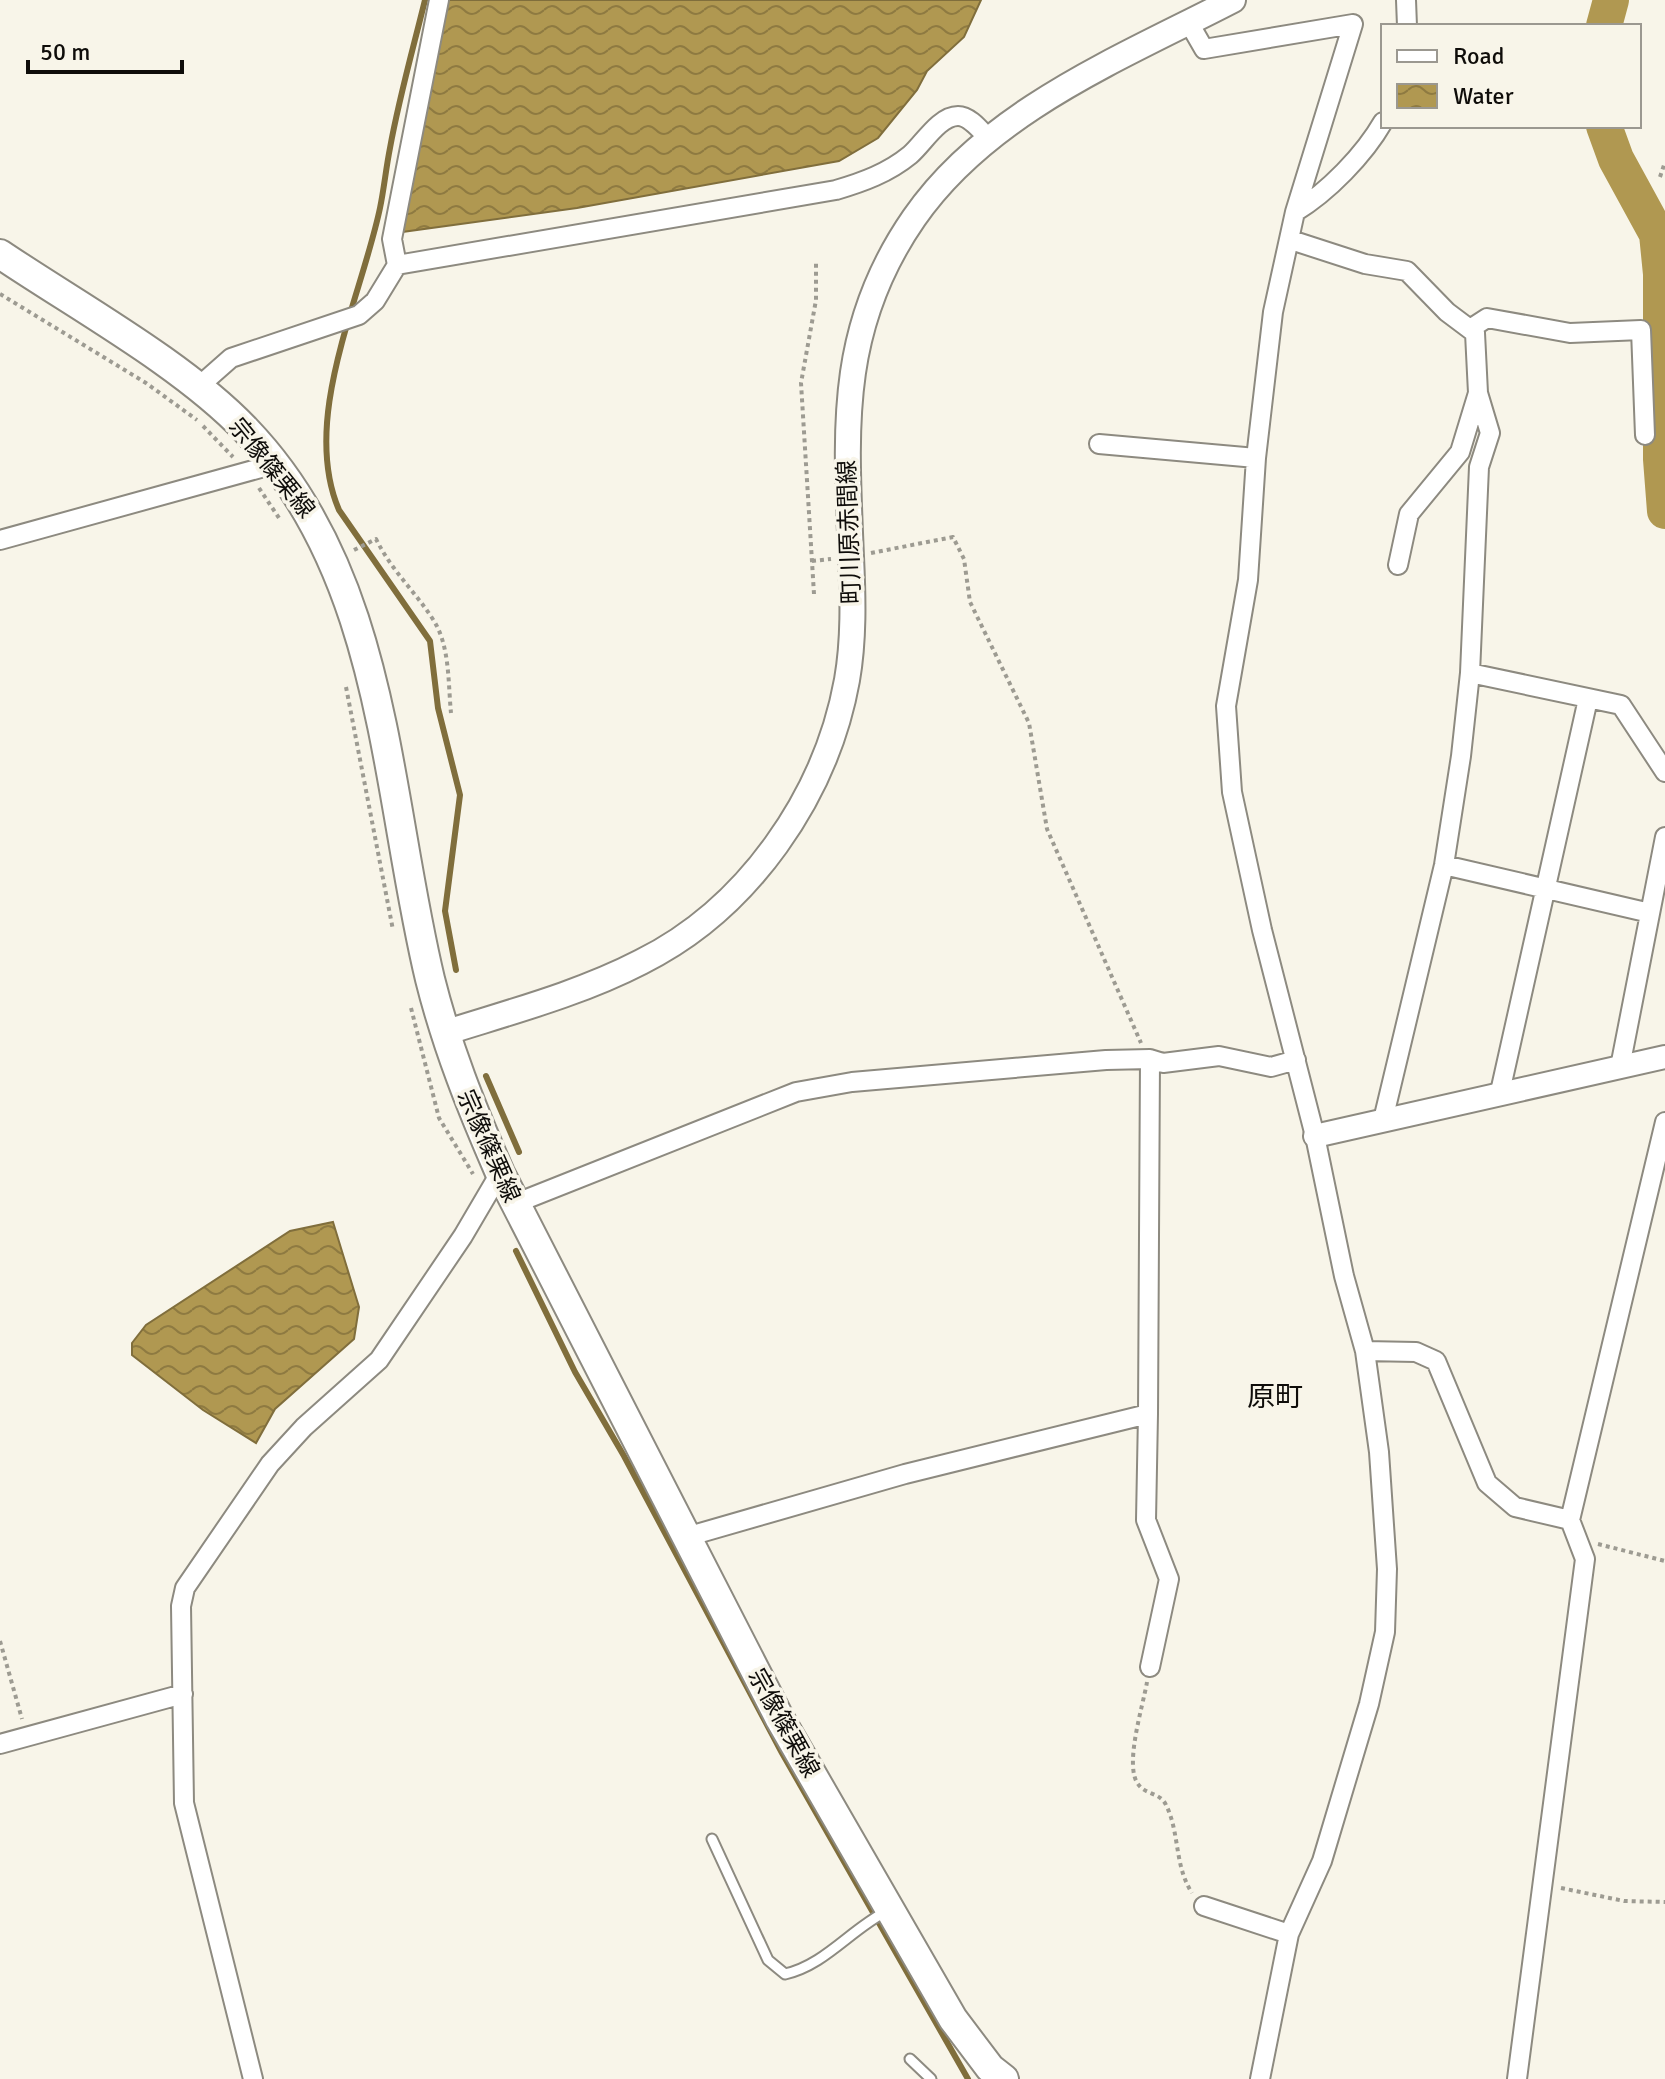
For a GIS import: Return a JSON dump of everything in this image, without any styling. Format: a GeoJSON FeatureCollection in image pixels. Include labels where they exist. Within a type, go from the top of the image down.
{"type":"FeatureCollection","features":[{"type":"Feature","properties":{"kind":"main road","name":"町川原赤間線"},"geometry":{"type":"LineString","coordinates":[[444,1033],[583,987],[641,962],[708,918],[762,862],[785,833],[802,804],[833,730],[847,681],[851,640],[851,557],[846,470],[848,389],[870,302],[914,218],[988,138],[1057,93],[1233,0]]}},
{"type":"Feature","properties":{"kind":"main road","name":"宗像篠栗線"},"geometry":{"type":"LineString","coordinates":[[0,254],[197,388],[247,431],[275,464],[318,525],[345,585],[362,644],[444,1033],[501,1190],[780,1719],[953,2019],[990,2068],[1004,2079]]}},
{"type":"Feature","properties":{"kind":"street"},"geometry":{"type":"LineString","coordinates":[[197,388],[231,358],[359,315],[375,301],[397,265],[392,239],[439,0]]}},
{"type":"Feature","properties":{"kind":"street"},"geometry":{"type":"LineString","coordinates":[[1406,0],[1407,24]]}},
{"type":"Feature","properties":{"kind":"street"},"geometry":{"type":"LineString","coordinates":[[1189,23],[1204,49],[1353,24],[1295,212],[1273,312],[1256,458],[1248,580],[1226,706],[1239,822],[1315,1136],[1344,1276],[1365,1351],[1381,1481],[1387,1569],[1385,1632],[1369,1704],[1322,1861],[1289,1934],[1260,2079]]}},
{"type":"Feature","properties":{"kind":"street"},"geometry":{"type":"LineString","coordinates":[[397,265],[836,190],[874,178],[909,155],[943,122],[957,116],[968,119],[988,138]]}},
{"type":"Feature","properties":{"kind":"street"},"geometry":{"type":"LineString","coordinates":[[1295,212],[1314,201],[1374,137],[1381,125]]}},
{"type":"Feature","properties":{"kind":"street"},"geometry":{"type":"LineString","coordinates":[[1291,240],[1365,264],[1407,271],[1447,312],[1475,333],[1478,393],[1490,433],[1479,467],[1470,673],[1444,865],[1383,1120]]}},
{"type":"Feature","properties":{"kind":"street"},"geometry":{"type":"LineString","coordinates":[[1470,329],[1487,318],[1570,333],[1641,330],[1645,435]]}},
{"type":"Feature","properties":{"kind":"street"},"geometry":{"type":"LineString","coordinates":[[1398,565],[1409,514],[1460,452],[1478,393]]}},
{"type":"Feature","properties":{"kind":"street"},"geometry":{"type":"LineString","coordinates":[[1099,444],[1256,458]]}},
{"type":"Feature","properties":{"kind":"street"},"geometry":{"type":"LineString","coordinates":[[0,540],[275,464]]}},
{"type":"Feature","properties":{"kind":"street"},"geometry":{"type":"LineString","coordinates":[[1470,673],[1621,705],[1665,772]]}},
{"type":"Feature","properties":{"kind":"street"},"geometry":{"type":"LineString","coordinates":[[1500,1092],[1588,699]]}},
{"type":"Feature","properties":{"kind":"street"},"geometry":{"type":"LineString","coordinates":[[1620,1067],[1665,837]]}},
{"type":"Feature","properties":{"kind":"street"},"geometry":{"type":"LineString","coordinates":[[1444,865],[1650,913]]}},
{"type":"Feature","properties":{"kind":"street"},"geometry":{"type":"LineString","coordinates":[[253,2079],[184,1803],[181,1606],[185,1588],[270,1464],[304,1427],[379,1360],[501,1190],[796,1092],[852,1082],[1150,1059],[1163,1063],[1219,1056],[1271,1067],[1296,1060]]}},
{"type":"Feature","properties":{"kind":"street"},"geometry":{"type":"LineString","coordinates":[[1315,1136],[1665,1057]]}},
{"type":"Feature","properties":{"kind":"street"},"geometry":{"type":"LineString","coordinates":[[1150,1059],[1146,1520],[1169,1579],[1150,1667]]}},
{"type":"Feature","properties":{"kind":"street"},"geometry":{"type":"LineString","coordinates":[[1517,2079],[1585,1559],[1570,1520],[1665,1122]]}},
{"type":"Feature","properties":{"kind":"street"},"geometry":{"type":"LineString","coordinates":[[1365,1351],[1416,1352],[1436,1361],[1487,1483],[1515,1507],[1570,1520]]}},
{"type":"Feature","properties":{"kind":"street"},"geometry":{"type":"LineString","coordinates":[[686,1537],[905,1474],[1148,1414]]}},
{"type":"Feature","properties":{"kind":"street"},"geometry":{"type":"LineString","coordinates":[[0,1744],[183,1694]]}},
{"type":"Feature","properties":{"kind":"street"},"geometry":{"type":"LineString","coordinates":[[1204,1906],[1289,1934]]}},
{"type":"Feature","properties":{"kind":"lane"},"geometry":{"type":"LineString","coordinates":[[712,1839],[768,1960],[785,1974],[817,1963],[860,1924],[890,1910]]}},
{"type":"Feature","properties":{"kind":"lane"},"geometry":{"type":"LineString","coordinates":[[910,2059],[931,2079]]}},
{"type":"Feature","properties":{"kind":"path"},"geometry":{"type":"LineString","coordinates":[[1660,177],[1665,162]]}},
{"type":"Feature","properties":{"kind":"path"},"geometry":{"type":"LineString","coordinates":[[814,594],[801,383],[816,300],[816,263]]}},
{"type":"Feature","properties":{"kind":"path"},"geometry":{"type":"LineString","coordinates":[[0,294],[146,383],[201,423],[246,473],[282,522]]}},
{"type":"Feature","properties":{"kind":"path"},"geometry":{"type":"LineString","coordinates":[[851,557],[953,537],[964,559],[970,602],[1029,723],[1047,829],[1078,905],[1150,1059]]}},
{"type":"Feature","properties":{"kind":"path"},"geometry":{"type":"LineString","coordinates":[[334,560],[376,539],[391,570],[434,621],[443,643],[451,713]]}},
{"type":"Feature","properties":{"kind":"path"},"geometry":{"type":"LineString","coordinates":[[346,683],[395,939]]}},
{"type":"Feature","properties":{"kind":"path"},"geometry":{"type":"LineString","coordinates":[[409,1001],[439,1118],[468,1168],[501,1190]]}},
{"type":"Feature","properties":{"kind":"path"},"geometry":{"type":"LineString","coordinates":[[1578,1542],[1665,1561]]}},
{"type":"Feature","properties":{"kind":"path"},"geometry":{"type":"LineString","coordinates":[[0,1641],[27,1737]]}},
{"type":"Feature","properties":{"kind":"path"},"geometry":{"type":"LineString","coordinates":[[1150,1667],[1133,1757],[1133,1777],[1141,1790],[1159,1795],[1166,1803],[1178,1865],[1189,1889],[1204,1906]]}},
{"type":"Feature","properties":{"kind":"path"},"geometry":{"type":"LineString","coordinates":[[1542,1884],[1624,1901],[1665,1902]]}},
{"type":"Feature","properties":{"kind":"water"},"geometry":{"type":"Polygon","coordinates":[[[446,0],[981,0],[964,37],[927,71],[917,90],[878,138],[839,161],[577,208],[402,232],[446,0]]]}},
{"type":"Feature","properties":{"kind":"water"},"geometry":{"type":"Polygon","coordinates":[[[333,1222],[359,1307],[354,1339],[275,1409],[256,1443],[203,1410],[132,1355],[132,1343],[146,1325],[290,1231],[333,1222]]]}},
{"type":"Feature","properties":{"kind":"waterway"},"geometry":{"type":"LineString","coordinates":[[425,0],[398,111],[380,208],[338,359],[326,437],[329,475],[339,510],[430,641],[438,708],[460,795],[445,911],[456,970]]}},
{"type":"Feature","properties":{"kind":"waterway"},"geometry":{"type":"LineString","coordinates":[[1605,24],[1611,0]]}},
{"type":"Feature","properties":{"kind":"waterway"},"geometry":{"type":"LineString","coordinates":[[1605,128],[1616,159],[1657,234],[1661,274],[1661,459],[1665,511]]}},
{"type":"Feature","properties":{"kind":"waterway"},"geometry":{"type":"LineString","coordinates":[[486,1076],[519,1152]]}},
{"type":"Feature","properties":{"kind":"waterway"},"geometry":{"type":"LineString","coordinates":[[516,1251],[575,1372],[624,1456],[782,1753],[968,2079]]}},
{"type":"Feature","properties":{"kind":"district","name":"原町"},"geometry":{"type":"Point","coordinates":[1275,1396]}}]}
